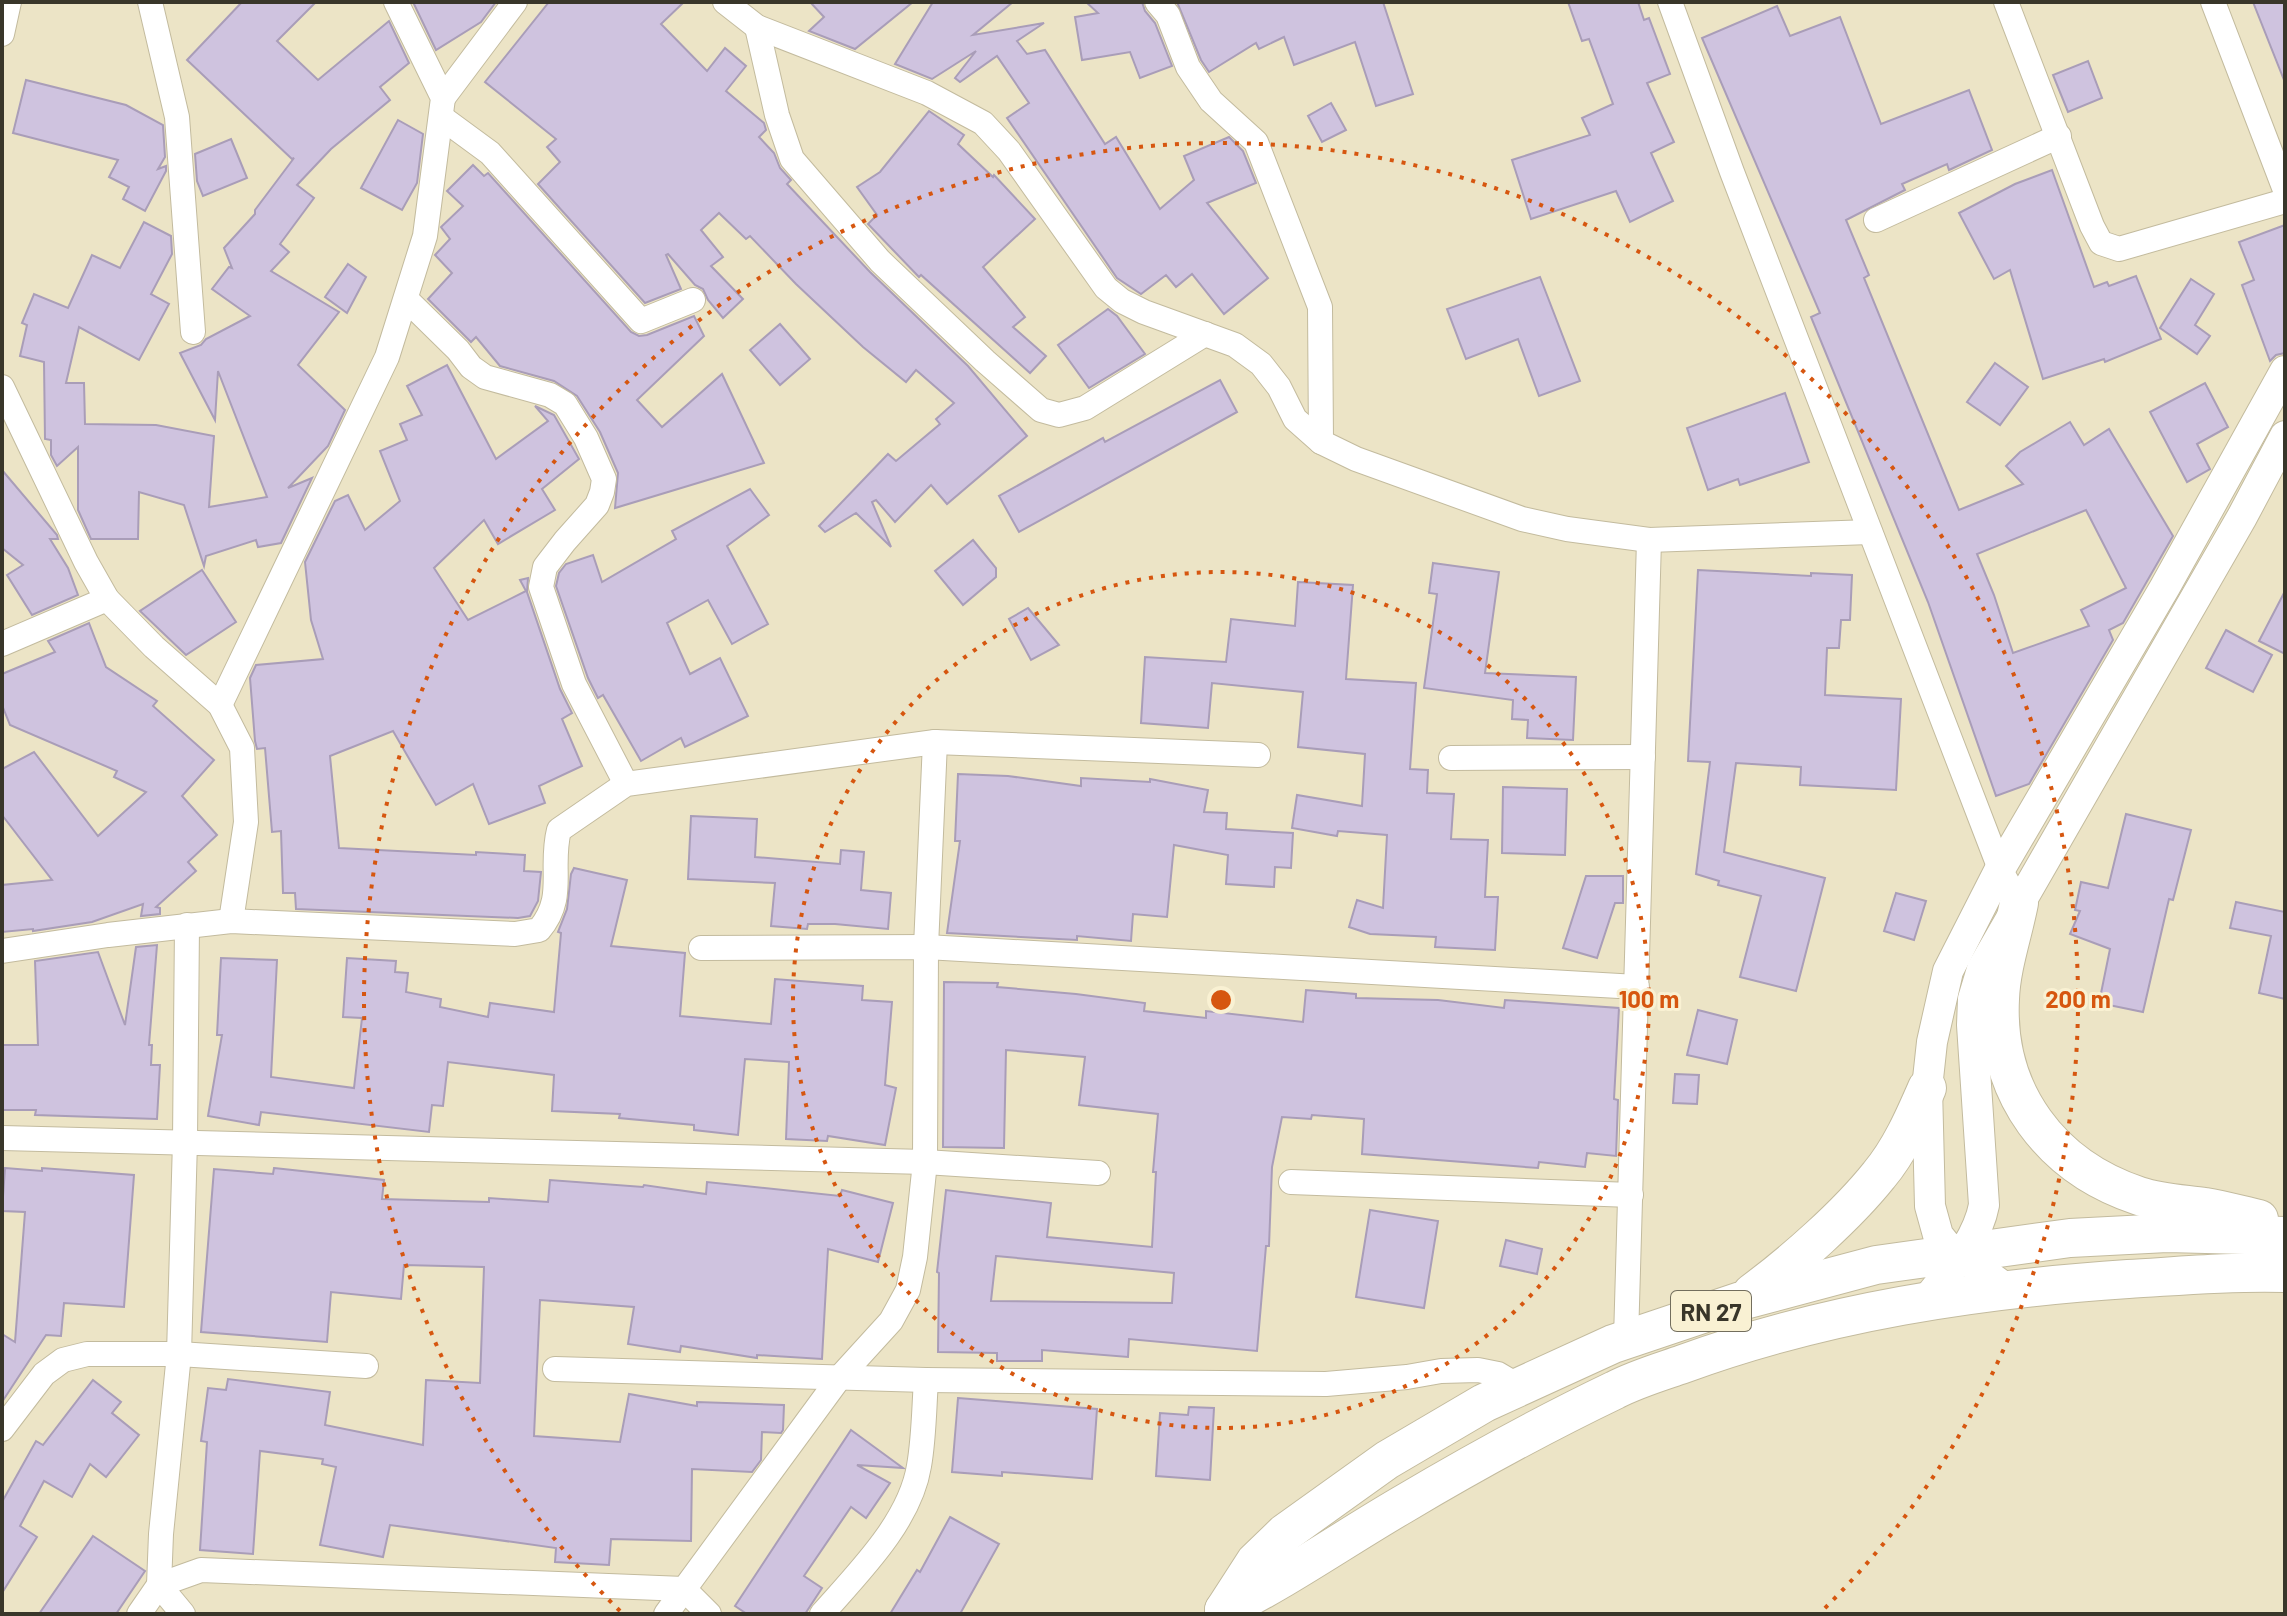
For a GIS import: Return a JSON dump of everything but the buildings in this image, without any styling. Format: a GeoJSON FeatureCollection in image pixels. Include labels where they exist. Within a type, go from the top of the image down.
{"type":"FeatureCollection","features":[{"type":"Feature","properties":{"kind":"main road"},"geometry":{"type":"LineString","coordinates":[[2019,903],[2000,997],[2001,1036],[2009,1071],[2040,1133],[2090,1174],[2129,1192],[2285,1225]]}},
{"type":"Feature","properties":{"kind":"main road"},"geometry":{"type":"LineString","coordinates":[[1741,1301],[1770,1280],[1881,1174],[1906,1133],[1927,1088]]}},
{"type":"Feature","properties":{"kind":"main road","name":"RN 27"},"geometry":{"type":"LineString","coordinates":[[1221,1612],[1255,1562],[1285,1533],[1387,1460],[1484,1403],[1626,1339],[1741,1301],[1876,1265],[1960,1256],[2070,1238],[2167,1233],[2285,1236]]}},
{"type":"Feature","properties":{"kind":"main road","name":"RN 27"},"geometry":{"type":"LineString","coordinates":[[1221,1612],[1275,1585],[1403,1504],[1506,1446],[1619,1388],[1715,1352],[1820,1321],[1926,1301],[2072,1283],[2285,1273]]}},
{"type":"Feature","properties":{"kind":"street"},"geometry":{"type":"LineString","coordinates":[[2,34],[9,2]]}},
{"type":"Feature","properties":{"kind":"street"},"geometry":{"type":"LineString","coordinates":[[150,2],[177,117],[193,332]]}},
{"type":"Feature","properties":{"kind":"street"},"geometry":{"type":"LineString","coordinates":[[396,2],[442,108],[490,153],[641,321],[693,300]]}},
{"type":"Feature","properties":{"kind":"street"},"geometry":{"type":"LineString","coordinates":[[220,705],[387,357],[425,236],[442,108],[515,2]]}},
{"type":"Feature","properties":{"kind":"street"},"geometry":{"type":"LineString","coordinates":[[725,2],[757,27],[927,93],[983,123],[1009,151],[1106,288],[1122,301],[1144,312],[1235,345],[1261,364],[1279,387],[1295,419],[1321,442],[1356,459],[1522,519],[1567,529],[1649,540],[1870,532]]}},
{"type":"Feature","properties":{"kind":"street"},"geometry":{"type":"LineString","coordinates":[[1157,2],[1168,15],[1188,67],[1211,101],[1256,142],[1320,307],[1321,442]]}},
{"type":"Feature","properties":{"kind":"street"},"geometry":{"type":"LineString","coordinates":[[1672,2],[1732,172],[1870,532],[2000,869],[2019,903]]}},
{"type":"Feature","properties":{"kind":"street"},"geometry":{"type":"LineString","coordinates":[[2006,2],[2101,243],[2119,249],[2285,201]]}},
{"type":"Feature","properties":{"kind":"street"},"geometry":{"type":"LineString","coordinates":[[2213,2],[2285,190]]}},
{"type":"Feature","properties":{"kind":"street"},"geometry":{"type":"LineString","coordinates":[[757,27],[777,115],[792,159],[880,261],[1041,410],[1059,415],[1085,408],[1205,334]]}},
{"type":"Feature","properties":{"kind":"street"},"geometry":{"type":"LineString","coordinates":[[1876,220],[2059,136]]}},
{"type":"Feature","properties":{"kind":"street"},"geometry":{"type":"LineString","coordinates":[[406,299],[471,367],[485,377],[550,395],[565,404],[586,438],[604,479],[602,492],[597,505],[545,567],[541,587],[574,684],[626,784]]}},
{"type":"Feature","properties":{"kind":"street"},"geometry":{"type":"LineString","coordinates":[[2008,1290],[1946,1245],[1932,1220],[1927,1088],[1932,1042],[1948,971],[2000,869],[2165,587],[2285,371]]}},
{"type":"Feature","properties":{"kind":"street"},"geometry":{"type":"LineString","coordinates":[[2,387],[107,599],[154,647],[220,705],[242,748],[246,822],[231,921]]}},
{"type":"Feature","properties":{"kind":"street"},"geometry":{"type":"LineString","coordinates":[[1926,1301],[1978,1227],[1984,1205],[1972,1025],[1973,999],[1982,969],[2242,517],[2285,436]]}},
{"type":"Feature","properties":{"kind":"street"},"geometry":{"type":"LineString","coordinates":[[1626,1339],[1649,540]]}},
{"type":"Feature","properties":{"kind":"street"},"geometry":{"type":"LineString","coordinates":[[2,644],[107,599]]}},
{"type":"Feature","properties":{"kind":"street"},"geometry":{"type":"LineString","coordinates":[[666,1614],[840,1377],[891,1321],[908,1290],[915,1257],[925,1162],[926,947],[935,742]]}},
{"type":"Feature","properties":{"kind":"street"},"geometry":{"type":"LineString","coordinates":[[2,951],[231,921],[515,934],[539,930],[551,916],[555,896],[555,847],[559,830],[626,784],[935,742],[1258,755]]}},
{"type":"Feature","properties":{"kind":"street"},"geometry":{"type":"LineString","coordinates":[[1451,758],[1643,757]]}},
{"type":"Feature","properties":{"kind":"street"},"geometry":{"type":"LineString","coordinates":[[173,1598],[161,1534],[179,1354],[187,925]]}},
{"type":"Feature","properties":{"kind":"street"},"geometry":{"type":"LineString","coordinates":[[701,948],[926,947],[1637,987]]}},
{"type":"Feature","properties":{"kind":"street"},"geometry":{"type":"LineString","coordinates":[[2,1138],[925,1162],[1098,1173]]}},
{"type":"Feature","properties":{"kind":"street"},"geometry":{"type":"LineString","coordinates":[[1291,1182],[1631,1195]]}},
{"type":"Feature","properties":{"kind":"street"},"geometry":{"type":"LineString","coordinates":[[2,1429],[44,1374],[63,1360],[87,1354],[179,1354],[366,1366]]}},
{"type":"Feature","properties":{"kind":"street"},"geometry":{"type":"LineString","coordinates":[[555,1369],[926,1380],[1326,1384],[1478,1370],[1498,1374],[1520,1387]]}},
{"type":"Feature","properties":{"kind":"street"},"geometry":{"type":"LineString","coordinates":[[822,1614],[877,1552],[910,1497],[919,1467],[926,1380]]}},
{"type":"Feature","properties":{"kind":"street"},"geometry":{"type":"LineString","coordinates":[[139,1614],[173,1598],[201,1570],[684,1589],[709,1614]]}}]}
